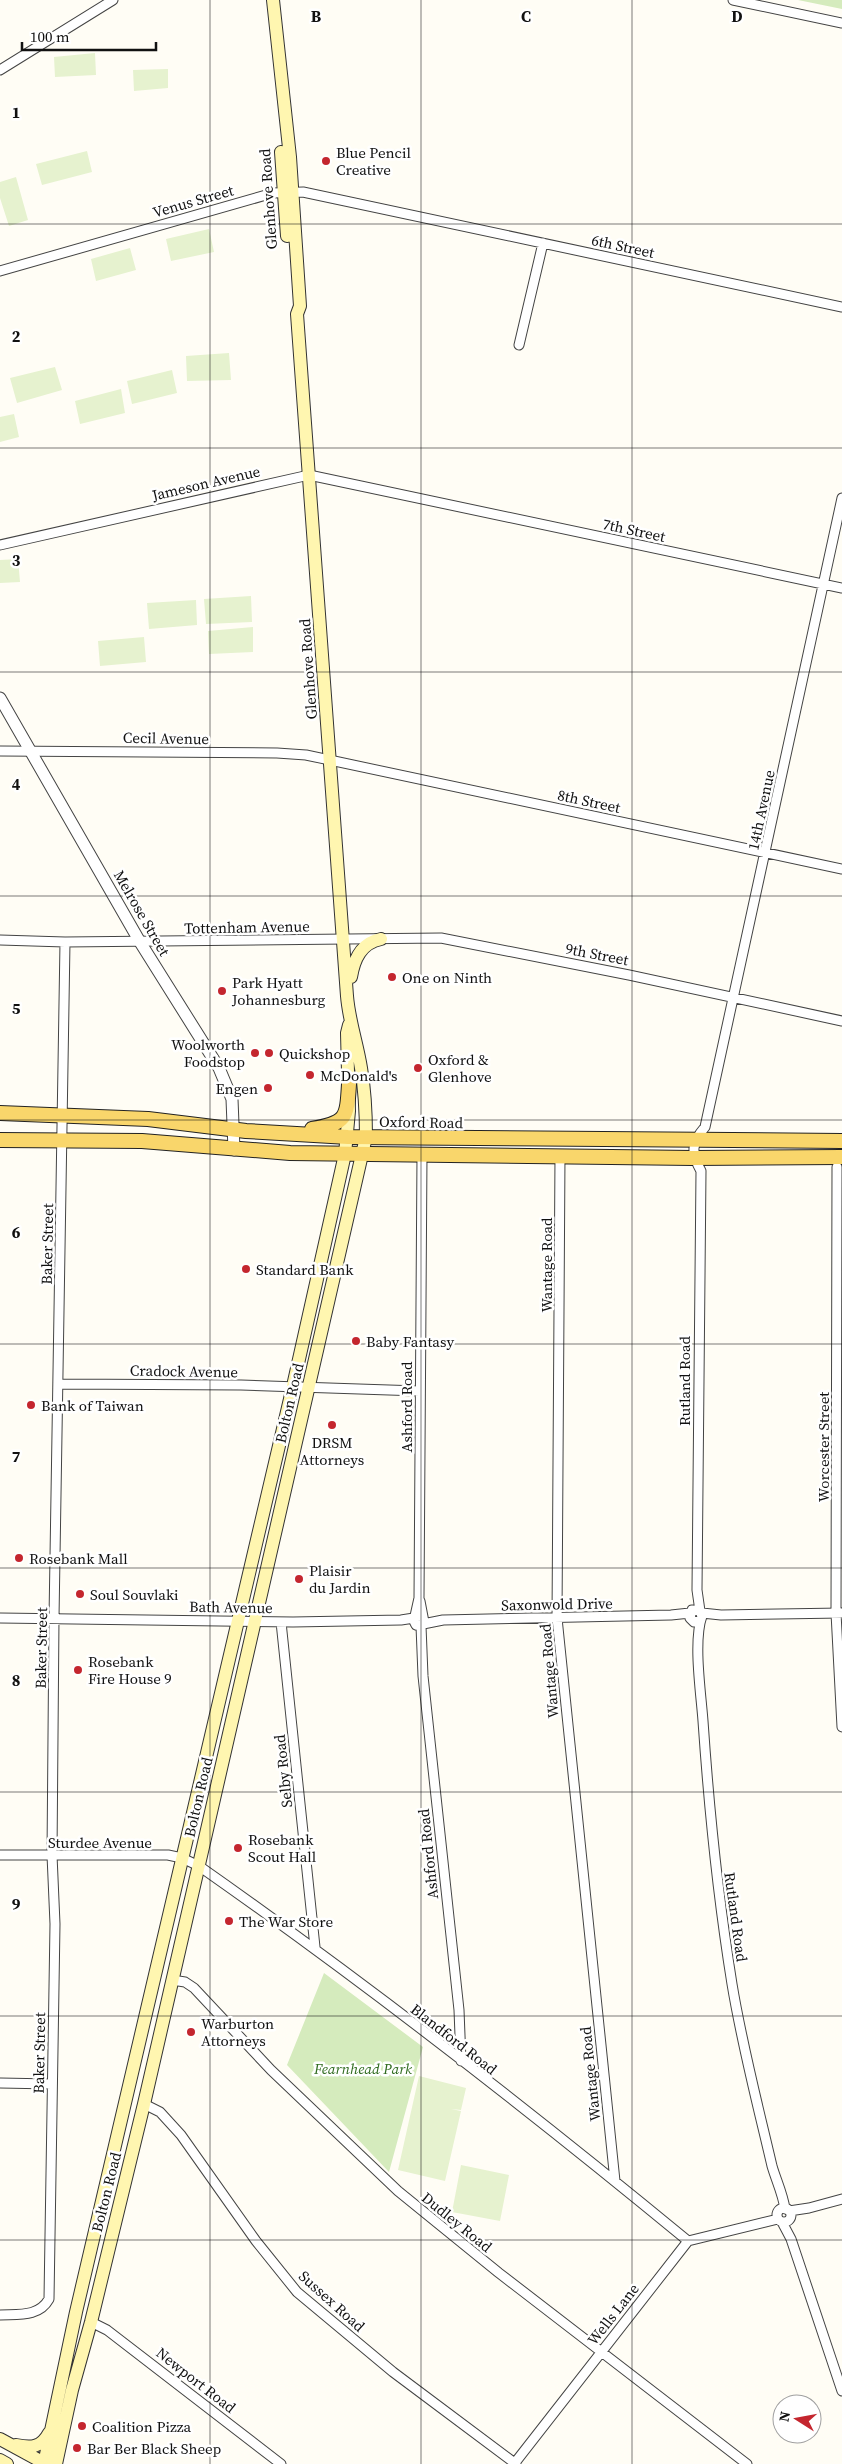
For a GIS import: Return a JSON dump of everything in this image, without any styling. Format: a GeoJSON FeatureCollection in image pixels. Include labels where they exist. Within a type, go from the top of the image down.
{"type":"FeatureCollection","features":[{"type":"Feature","properties":{"kind":"main road","name":"Glenhove Road"},"geometry":{"type":"LineString","coordinates":[[273,0],[281,82],[278,90],[287,192],[293,306],[297,314],[345,939],[347,996],[350,1022],[361,1068],[366,1104],[366,1137]]}},
{"type":"Feature","properties":{"kind":"main road"},"geometry":{"type":"LineString","coordinates":[[347,996],[352,970],[358,953],[367,944],[380,939]]}},
{"type":"Feature","properties":{"kind":"main road","name":"Glenhove Road"},"geometry":{"type":"LineString","coordinates":[[348,1137],[349,1084],[347,1033],[350,1022]]}},
{"type":"Feature","properties":{"kind":"main road"},"geometry":{"type":"LineString","coordinates":[[289,1133],[329,1126],[342,1121],[347,1110],[349,1084]]}},
{"type":"Feature","properties":{"kind":"main road","name":"Oxford Road"},"geometry":{"type":"LineString","coordinates":[[0,1113],[148,1119],[234,1130],[348,1137],[695,1139],[708,1134],[836,1141]]}},
{"type":"Feature","properties":{"kind":"main road","name":"Bolton Road"},"geometry":{"type":"LineString","coordinates":[[47,2464],[49,2433],[293,1386],[348,1137]]}},
{"type":"Feature","properties":{"kind":"main road","name":"Bolton Road"},"geometry":{"type":"LineString","coordinates":[[47,2464],[92,2322],[144,2104],[366,1137]]}},
{"type":"Feature","properties":{"kind":"main road"},"geometry":{"type":"LineString","coordinates":[[0,1140],[142,1141],[234,1150],[422,1156],[838,1160]]}},
{"type":"Feature","properties":{"kind":"main road"},"geometry":{"type":"LineString","coordinates":[[4,2441],[36,2447],[46,2439],[49,2433]]}},
{"type":"Feature","properties":{"kind":"main road"},"geometry":{"type":"LineString","coordinates":[[4,2441],[47,2464]]}},
{"type":"Feature","properties":{"kind":"main road"},"geometry":{"type":"LineString","coordinates":[[0,2460],[7,2464]]}},
{"type":"Feature","properties":{"kind":"street"},"geometry":{"type":"LineString","coordinates":[[0,70],[113,0]]}},
{"type":"Feature","properties":{"kind":"street"},"geometry":{"type":"LineString","coordinates":[[734,0],[842,23]]}},
{"type":"Feature","properties":{"kind":"street","name":"Venus Street"},"geometry":{"type":"LineString","coordinates":[[0,271],[208,210],[287,192],[312,193],[398,212]]}},
{"type":"Feature","properties":{"kind":"street","name":"6th Street"},"geometry":{"type":"LineString","coordinates":[[398,212],[842,307]]}},
{"type":"Feature","properties":{"kind":"street"},"geometry":{"type":"LineString","coordinates":[[519,346],[543,243]]}},
{"type":"Feature","properties":{"kind":"street","name":"Jameson Avenue"},"geometry":{"type":"LineString","coordinates":[[0,545],[309,475],[420,498]]}},
{"type":"Feature","properties":{"kind":"street","name":"7th Street"},"geometry":{"type":"LineString","coordinates":[[420,498],[842,588]]}},
{"type":"Feature","properties":{"kind":"street","name":"14th Avenue"},"geometry":{"type":"LineString","coordinates":[[710,1158],[708,1134],[734,998],[842,498]]}},
{"type":"Feature","properties":{"kind":"street","name":"Melrose Street"},"geometry":{"type":"LineString","coordinates":[[0,698],[140,942],[219,1068],[232,1099],[234,1150]]}},
{"type":"Feature","properties":{"kind":"street","name":"Cecil Avenue"},"geometry":{"type":"LineString","coordinates":[[0,751],[277,753],[306,755],[331,760]]}},
{"type":"Feature","properties":{"kind":"street","name":"8th Street"},"geometry":{"type":"LineString","coordinates":[[331,760],[842,869]]}},
{"type":"Feature","properties":{"kind":"street","name":"Tottenham Avenue"},"geometry":{"type":"LineString","coordinates":[[0,940],[140,942],[345,939]]}},
{"type":"Feature","properties":{"kind":"street","name":"9th Street"},"geometry":{"type":"LineString","coordinates":[[345,939],[452,939],[842,1021]]}},
{"type":"Feature","properties":{"kind":"street","name":"Baker Street"},"geometry":{"type":"LineString","coordinates":[[0,2315],[38,2312],[45,2307],[49,2299],[55,1924],[52,1855],[54,1618],[60,1384],[61,1116],[65,942]]}},
{"type":"Feature","properties":{"kind":"street"},"geometry":{"type":"LineString","coordinates":[[695,1139],[693,1158],[701,1171],[710,1158]]}},
{"type":"Feature","properties":{"kind":"street","name":"Worcester Street"},"geometry":{"type":"LineString","coordinates":[[836,1141],[838,1160],[839,1613],[842,1727]]}},
{"type":"Feature","properties":{"kind":"street","name":"Ashford Road"},"geometry":{"type":"LineString","coordinates":[[422,1156],[419,1391],[419,1598],[421,1602],[419,1621],[459,2010],[461,2061]]}},
{"type":"Feature","properties":{"kind":"street","name":"Wantage Road"},"geometry":{"type":"LineString","coordinates":[[560,1156],[557,1618],[615,2181]]}},
{"type":"Feature","properties":{"kind":"street","name":"Rutland Road"},"geometry":{"type":"LineString","coordinates":[[701,1171],[696,1616],[714,1856],[732,1985],[784,2215],[842,2390]]}},
{"type":"Feature","properties":{"kind":"street","name":"Cradock Avenue"},"geometry":{"type":"LineString","coordinates":[[60,1384],[293,1386],[419,1391]]}},
{"type":"Feature","properties":{"kind":"street","name":"Saxonwold Drive"},"geometry":{"type":"LineString","coordinates":[[419,1621],[839,1613]]}},
{"type":"Feature","properties":{"kind":"street","name":"Bath Avenue"},"geometry":{"type":"LineString","coordinates":[[0,1618],[255,1620],[281,1622],[419,1621]]}},
{"type":"Feature","properties":{"kind":"street","name":"Selby Road"},"geometry":{"type":"LineString","coordinates":[[281,1622],[315,1947]]}},
{"type":"Feature","properties":{"kind":"street","name":"Sturdee Avenue"},"geometry":{"type":"LineString","coordinates":[[0,1855],[168,1856],[182,1858],[199,1866]]}},
{"type":"Feature","properties":{"kind":"street","name":"Blandford Road"},"geometry":{"type":"LineString","coordinates":[[199,1866],[315,1947],[615,2181],[688,2241]]}},
{"type":"Feature","properties":{"kind":"street","name":"Dudley Road"},"geometry":{"type":"LineString","coordinates":[[172,1980],[185,1982],[194,1988],[271,2070],[398,2191],[601,2352],[747,2464]]}},
{"type":"Feature","properties":{"kind":"street"},"geometry":{"type":"LineString","coordinates":[[0,2083],[52,2084]]}},
{"type":"Feature","properties":{"kind":"street","name":"Sussex Road"},"geometry":{"type":"LineString","coordinates":[[144,2104],[160,2112],[181,2135],[256,2240],[297,2292],[393,2372],[515,2464]]}},
{"type":"Feature","properties":{"kind":"street"},"geometry":{"type":"LineString","coordinates":[[688,2241],[842,2199]]}},
{"type":"Feature","properties":{"kind":"street","name":"Wells Lane"},"geometry":{"type":"LineString","coordinates":[[515,2464],[688,2241]]}},
{"type":"Feature","properties":{"kind":"street","name":"Newport Road"},"geometry":{"type":"LineString","coordinates":[[92,2322],[107,2330],[281,2464]]}},
{"type":"Feature","properties":{"kind":"green space"},"geometry":{"type":"Polygon","coordinates":[[[798,0],[842,0],[842,9],[798,0]]]}},
{"type":"Feature","properties":{"kind":"green space"},"geometry":{"type":"Polygon","coordinates":[[[95,53],[96,75],[55,77],[54,57],[95,53]]]}},
{"type":"Feature","properties":{"kind":"green space"},"geometry":{"type":"Polygon","coordinates":[[[168,69],[168,88],[134,91],[133,70],[168,69]]]}},
{"type":"Feature","properties":{"kind":"green space"},"geometry":{"type":"Polygon","coordinates":[[[87,151],[92,172],[42,185],[36,164],[87,151]]]}},
{"type":"Feature","properties":{"kind":"green space"},"geometry":{"type":"Polygon","coordinates":[[[16,177],[28,220],[9,226],[0,198],[0,182],[16,177]]]}},
{"type":"Feature","properties":{"kind":"green space"},"geometry":{"type":"Polygon","coordinates":[[[209,229],[214,252],[171,261],[166,239],[209,229]]]}},
{"type":"Feature","properties":{"kind":"green space"},"geometry":{"type":"Polygon","coordinates":[[[130,248],[136,270],[96,281],[91,259],[130,248]]]}},
{"type":"Feature","properties":{"kind":"green space"},"geometry":{"type":"Polygon","coordinates":[[[229,353],[231,380],[187,381],[186,356],[229,353]]]}},
{"type":"Feature","properties":{"kind":"green space"},"geometry":{"type":"Polygon","coordinates":[[[55,367],[62,390],[17,403],[10,378],[55,367]]]}},
{"type":"Feature","properties":{"kind":"green space"},"geometry":{"type":"Polygon","coordinates":[[[172,370],[177,393],[132,404],[127,381],[172,370]]]}},
{"type":"Feature","properties":{"kind":"green space"},"geometry":{"type":"Polygon","coordinates":[[[121,389],[125,413],[80,424],[75,401],[121,389]]]}},
{"type":"Feature","properties":{"kind":"green space"},"geometry":{"type":"Polygon","coordinates":[[[14,414],[19,437],[0,442],[0,417],[14,414]]]}},
{"type":"Feature","properties":{"kind":"green space"},"geometry":{"type":"Polygon","coordinates":[[[18,559],[20,582],[0,583],[0,560],[18,559]]]}},
{"type":"Feature","properties":{"kind":"green space"},"geometry":{"type":"Polygon","coordinates":[[[251,596],[252,622],[206,624],[204,599],[251,596]]]}},
{"type":"Feature","properties":{"kind":"green space"},"geometry":{"type":"Polygon","coordinates":[[[196,600],[197,625],[149,629],[147,603],[196,600]]]}},
{"type":"Feature","properties":{"kind":"green space"},"geometry":{"type":"Polygon","coordinates":[[[253,627],[253,652],[209,654],[208,631],[253,627]]]}},
{"type":"Feature","properties":{"kind":"green space"},"geometry":{"type":"Polygon","coordinates":[[[144,637],[146,662],[100,666],[98,641],[144,637]]]}},
{"type":"Feature","properties":{"kind":"green space","name":"Fearnhead Park"},"geometry":{"type":"Polygon","coordinates":[[[324,1973],[423,2047],[389,2172],[287,2065],[324,1973]]]}},
{"type":"Feature","properties":{"kind":"green space"},"geometry":{"type":"Polygon","coordinates":[[[419,2076],[466,2088],[461,2110],[451,2109],[461,2111],[445,2181],[398,2170],[419,2076]]]}},
{"type":"Feature","properties":{"kind":"green space"},"geometry":{"type":"Polygon","coordinates":[[[461,2165],[509,2175],[500,2221],[452,2212],[461,2165]]]}},
{"type":"Feature","properties":{"kind":"place","name":"Blue Pencil Creative"},"geometry":{"type":"Point","coordinates":[326,161]}},
{"type":"Feature","properties":{"kind":"place","name":"One on Ninth"},"geometry":{"type":"Point","coordinates":[392,977]}},
{"type":"Feature","properties":{"kind":"place","name":"Park Hyatt Johannesburg"},"geometry":{"type":"Point","coordinates":[222,991]}},
{"type":"Feature","properties":{"kind":"place","name":"Woolworth Foodstop"},"geometry":{"type":"Point","coordinates":[255,1053]}},
{"type":"Feature","properties":{"kind":"place","name":"Quickshop"},"geometry":{"type":"Point","coordinates":[269,1053]}},
{"type":"Feature","properties":{"kind":"place","name":"Oxford & Glenhove"},"geometry":{"type":"Point","coordinates":[418,1068]}},
{"type":"Feature","properties":{"kind":"place","name":"McDonald's"},"geometry":{"type":"Point","coordinates":[310,1075]}},
{"type":"Feature","properties":{"kind":"place","name":"Engen"},"geometry":{"type":"Point","coordinates":[268,1088]}},
{"type":"Feature","properties":{"kind":"place","name":"Standard Bank"},"geometry":{"type":"Point","coordinates":[246,1269]}},
{"type":"Feature","properties":{"kind":"place","name":"Baby Fantasy"},"geometry":{"type":"Point","coordinates":[356,1341]}},
{"type":"Feature","properties":{"kind":"place","name":"Bank of Taiwan"},"geometry":{"type":"Point","coordinates":[31,1405]}},
{"type":"Feature","properties":{"kind":"place","name":"DRSM Attorneys"},"geometry":{"type":"Point","coordinates":[332,1425]}},
{"type":"Feature","properties":{"kind":"place","name":"Rosebank Mall"},"geometry":{"type":"Point","coordinates":[19,1558]}},
{"type":"Feature","properties":{"kind":"place","name":"Plaisir du Jardin"},"geometry":{"type":"Point","coordinates":[299,1579]}},
{"type":"Feature","properties":{"kind":"place","name":"Soul Souvlaki"},"geometry":{"type":"Point","coordinates":[80,1594]}},
{"type":"Feature","properties":{"kind":"place","name":"Rosebank Fire House 9"},"geometry":{"type":"Point","coordinates":[78,1670]}},
{"type":"Feature","properties":{"kind":"place","name":"Rosebank Scout Hall"},"geometry":{"type":"Point","coordinates":[238,1848]}},
{"type":"Feature","properties":{"kind":"place","name":"The War Store"},"geometry":{"type":"Point","coordinates":[229,1921]}},
{"type":"Feature","properties":{"kind":"place","name":"Warburton Attorneys"},"geometry":{"type":"Point","coordinates":[191,2032]}},
{"type":"Feature","properties":{"kind":"place","name":"Coalition Pizza"},"geometry":{"type":"Point","coordinates":[82,2426]}},
{"type":"Feature","properties":{"kind":"place","name":"Bar Ber Black Sheep"},"geometry":{"type":"Point","coordinates":[77,2448]}}]}
